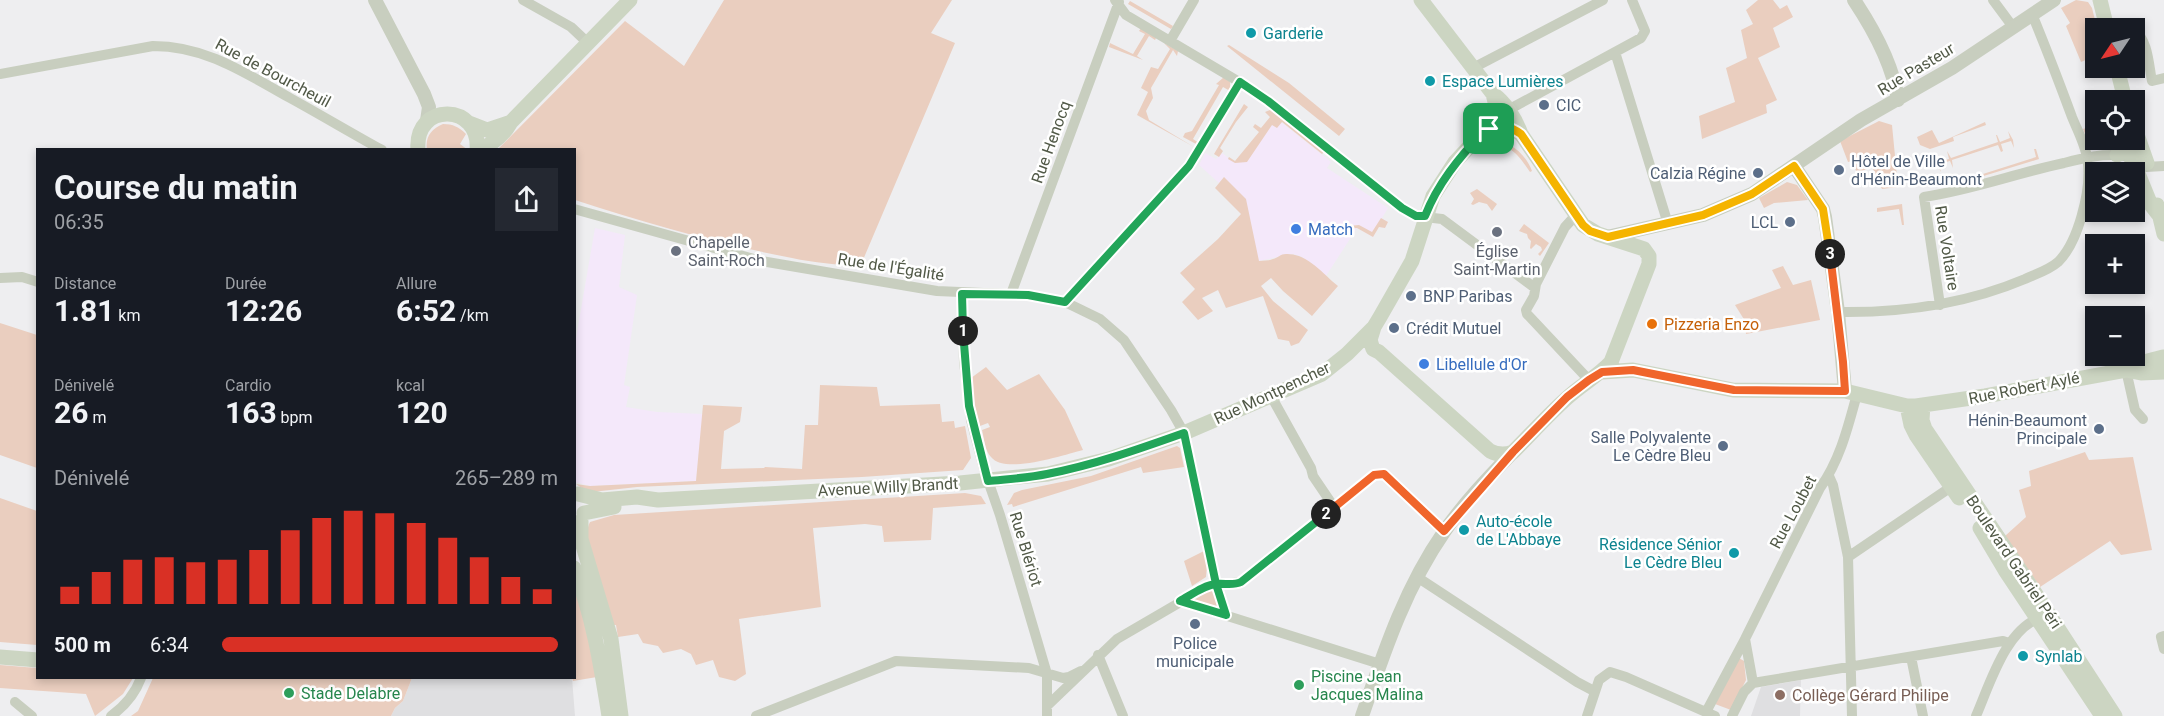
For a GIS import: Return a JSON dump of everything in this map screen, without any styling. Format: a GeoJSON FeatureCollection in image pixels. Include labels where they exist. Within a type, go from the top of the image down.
{"type":"FeatureCollection","features":[{"type":"Feature","properties":{"kind":"main road"},"geometry":{"type":"LineString","coordinates":[[484,148],[495,142],[506,131],[511,122],[630,0]]}},
{"type":"Feature","properties":{"kind":"main road"},"geometry":{"type":"LineString","coordinates":[[1374,327],[1371,346],[1490,451],[1502,455],[1513,452],[1567,397],[1611,362],[1650,259],[1648,253],[1641,248],[1590,231],[1583,225],[1521,134],[1508,110],[1493,94],[1421,0]]}},
{"type":"Feature","properties":{"kind":"main road"},"geometry":{"type":"LineString","coordinates":[[2100,0],[2104,18]]}},
{"type":"Feature","properties":{"kind":"main road","name":"Rue Montpencher"},"geometry":{"type":"LineString","coordinates":[[1184,433],[1329,370],[1374,327],[1412,261],[1433,196],[1455,162],[1483,132],[1495,111],[1493,94]]}},
{"type":"Feature","properties":{"kind":"main road"},"geometry":{"type":"LineString","coordinates":[[415,147],[419,132],[427,121],[436,116],[449,114],[487,130],[511,122]]}},
{"type":"Feature","properties":{"kind":"main road"},"geometry":{"type":"LineString","coordinates":[[469,123],[476,135],[477,148]]}},
{"type":"Feature","properties":{"kind":"main road"},"geometry":{"type":"LineString","coordinates":[[1483,132],[1505,126],[1521,134]]}},
{"type":"Feature","properties":{"kind":"main road"},"geometry":{"type":"LineString","coordinates":[[2117,155],[2124,150]]}},
{"type":"Feature","properties":{"kind":"main road"},"geometry":{"type":"LineString","coordinates":[[2145,184],[2164,234]]}},
{"type":"Feature","properties":{"kind":"main road"},"geometry":{"type":"LineString","coordinates":[[1618,346],[1624,361],[1633,370]]}},
{"type":"Feature","properties":{"kind":"main road"},"geometry":{"type":"LineString","coordinates":[[1329,370],[1368,355],[1390,362]]}},
{"type":"Feature","properties":{"kind":"main road"},"geometry":{"type":"LineString","coordinates":[[2164,356],[2164,371]]}},
{"type":"Feature","properties":{"kind":"main road","name":"Rue Robert Aylé"},"geometry":{"type":"LineString","coordinates":[[1595,376],[1633,370],[1734,390],[1851,393],[1907,406],[1985,396],[2126,370],[2164,356]]}},
{"type":"Feature","properties":{"kind":"main road","name":"Rue Robert Aylé"},"geometry":{"type":"LineString","coordinates":[[2126,370],[2141,373],[2164,371]]}},
{"type":"Feature","properties":{"kind":"main road","name":"Boulevard Gabriel Péri"},"geometry":{"type":"LineString","coordinates":[[1923,405],[1922,420],[1925,429],[2043,616],[2102,716]]}},
{"type":"Feature","properties":{"kind":"main road","name":"Boulevard Gabriel Péri"},"geometry":{"type":"LineString","coordinates":[[1907,406],[1911,425],[1952,487],[2115,716]]}},
{"type":"Feature","properties":{"kind":"main road","name":"Avenue Willy Brandt"},"geometry":{"type":"LineString","coordinates":[[580,520],[658,500],[1030,477],[1067,470],[1130,452],[1184,433]]}},
{"type":"Feature","properties":{"kind":"main road"},"geometry":{"type":"LineString","coordinates":[[576,493],[583,503],[580,520],[581,539],[611,639],[621,716]]}},
{"type":"Feature","properties":{"kind":"main road","name":"Avenue Willy Brandt"},"geometry":{"type":"LineString","coordinates":[[576,493],[602,500],[637,497],[658,500]]}},
{"type":"Feature","properties":{"kind":"main road"},"geometry":{"type":"LineString","coordinates":[[576,575],[601,665],[609,716]]}},
{"type":"Feature","properties":{"kind":"main road"},"geometry":{"type":"LineString","coordinates":[[0,649],[36,651]]}},
{"type":"Feature","properties":{"kind":"main road"},"geometry":{"type":"LineString","coordinates":[[0,657],[36,660]]}},
{"type":"Feature","properties":{"kind":"street"},"geometry":{"type":"LineString","coordinates":[[375,0],[424,94],[429,107],[427,121]]}},
{"type":"Feature","properties":{"kind":"street"},"geometry":{"type":"LineString","coordinates":[[523,0],[572,27],[589,44]]}},
{"type":"Feature","properties":{"kind":"street"},"geometry":{"type":"LineString","coordinates":[[1170,41],[1194,0]]}},
{"type":"Feature","properties":{"kind":"street"},"geometry":{"type":"LineString","coordinates":[[1473,68],[1603,0]]}},
{"type":"Feature","properties":{"kind":"street"},"geometry":{"type":"LineString","coordinates":[[1508,110],[1641,38],[1645,34],[1632,0]]}},
{"type":"Feature","properties":{"kind":"street"},"geometry":{"type":"LineString","coordinates":[[1854,0],[1885,56],[1895,81],[1898,100]]}},
{"type":"Feature","properties":{"kind":"street"},"geometry":{"type":"LineString","coordinates":[[1994,0],[2013,27]]}},
{"type":"Feature","properties":{"kind":"street","name":"Rue Pasteur"},"geometry":{"type":"LineString","coordinates":[[1608,237],[1703,215],[1739,201],[1855,124],[1958,64],[2054,0]]}},
{"type":"Feature","properties":{"kind":"street"},"geometry":{"type":"LineString","coordinates":[[1117,2],[1126,15],[1268,101],[1402,208],[1416,216],[1442,219],[1534,288]]}},
{"type":"Feature","properties":{"kind":"street","name":"Rue Henocq"},"geometry":{"type":"LineString","coordinates":[[1011,294],[1117,2]]}},
{"type":"Feature","properties":{"kind":"street"},"geometry":{"type":"LineString","coordinates":[[1838,312],[1915,309],[1940,305],[2011,285],[2056,264],[2070,243],[2085,205],[2089,178],[2087,158],[2032,14]]}},
{"type":"Feature","properties":{"kind":"street","name":"Rue de Bourcheuil"},"geometry":{"type":"LineString","coordinates":[[0,74],[153,46],[175,46],[204,53],[233,66],[378,148]]}},
{"type":"Feature","properties":{"kind":"street"},"geometry":{"type":"LineString","coordinates":[[2145,50],[2152,81],[2164,78]]}},
{"type":"Feature","properties":{"kind":"street"},"geometry":{"type":"LineString","coordinates":[[1615,52],[1668,224]]}},
{"type":"Feature","properties":{"kind":"street"},"geometry":{"type":"LineString","coordinates":[[1065,302],[1196,157],[1240,82]]}},
{"type":"Feature","properties":{"kind":"street"},"geometry":{"type":"LineString","coordinates":[[424,94],[449,114]]}},
{"type":"Feature","properties":{"kind":"street","name":"Rue Voltaire"},"geometry":{"type":"LineString","coordinates":[[1940,305],[1924,197],[1958,191],[2034,169],[2087,158],[2117,155],[2134,162]]}},
{"type":"Feature","properties":{"kind":"street","name":"Rue Voltaire"},"geometry":{"type":"LineString","coordinates":[[2100,156],[2129,162]]}},
{"type":"Feature","properties":{"kind":"street"},"geometry":{"type":"LineString","coordinates":[[2145,164],[2164,166]]}},
{"type":"Feature","properties":{"kind":"street"},"geometry":{"type":"LineString","coordinates":[[1794,166],[1825,217],[1851,393]]}},
{"type":"Feature","properties":{"kind":"street","name":"Rue de l'Égalité"},"geometry":{"type":"LineString","coordinates":[[576,210],[761,261],[962,294],[1011,294],[1065,302],[1082,308],[1100,319],[1124,340],[1184,433],[1216,584],[1226,615]]}},
{"type":"Feature","properties":{"kind":"street"},"geometry":{"type":"LineString","coordinates":[[1576,214],[1563,231],[1534,288],[1534,296],[1526,310],[1527,314],[1595,376]]}},
{"type":"Feature","properties":{"kind":"street"},"geometry":{"type":"LineString","coordinates":[[0,278],[22,277],[36,281]]}},
{"type":"Feature","properties":{"kind":"street","name":"Rue Blériot"},"geometry":{"type":"LineString","coordinates":[[962,294],[966,388],[973,429],[1047,675],[1047,711]]}},
{"type":"Feature","properties":{"kind":"street"},"geometry":{"type":"LineString","coordinates":[[2126,370],[2134,410],[2143,419]]}},
{"type":"Feature","properties":{"kind":"street","name":"Rue Loubet"},"geometry":{"type":"LineString","coordinates":[[1711,714],[1734,657],[1820,488],[1829,476],[1845,437],[1851,393]]}},
{"type":"Feature","properties":{"kind":"street"},"geometry":{"type":"LineString","coordinates":[[1271,396],[1311,468],[1313,476],[1334,507]]}},
{"type":"Feature","properties":{"kind":"street"},"geometry":{"type":"LineString","coordinates":[[1489,478],[1492,469],[1490,451]]}},
{"type":"Feature","properties":{"kind":"street"},"geometry":{"type":"LineString","coordinates":[[1362,716],[1399,614],[1417,577],[1444,531],[1513,452]]}},
{"type":"Feature","properties":{"kind":"street"},"geometry":{"type":"LineString","coordinates":[[1047,711],[1086,667],[1117,639],[1180,601],[1216,584],[1241,582],[1374,475],[1384,474],[1444,531]]}},
{"type":"Feature","properties":{"kind":"street"},"geometry":{"type":"LineString","coordinates":[[1829,476],[1833,485],[1848,557],[1852,716]]}},
{"type":"Feature","properties":{"kind":"street"},"geometry":{"type":"LineString","coordinates":[[1848,557],[1952,487]]}},
{"type":"Feature","properties":{"kind":"street"},"geometry":{"type":"LineString","coordinates":[[1417,577],[1594,691]]}},
{"type":"Feature","properties":{"kind":"street"},"geometry":{"type":"LineString","coordinates":[[1180,601],[1380,664]]}},
{"type":"Feature","properties":{"kind":"street"},"geometry":{"type":"LineString","coordinates":[[1976,716],[2009,644],[2019,630],[2043,616]]}},
{"type":"Feature","properties":{"kind":"street"},"geometry":{"type":"LineString","coordinates":[[2164,636],[2161,636],[2164,649]]}},
{"type":"Feature","properties":{"kind":"street"},"geometry":{"type":"LineString","coordinates":[[1745,639],[1754,683]]}},
{"type":"Feature","properties":{"kind":"street"},"geometry":{"type":"LineString","coordinates":[[1732,716],[1744,692],[1754,683],[2003,642],[2009,644]]}},
{"type":"Feature","properties":{"kind":"street"},"geometry":{"type":"LineString","coordinates":[[1098,655],[1123,716]]}},
{"type":"Feature","properties":{"kind":"street"},"geometry":{"type":"LineString","coordinates":[[1911,657],[1923,716]]}},
{"type":"Feature","properties":{"kind":"street"},"geometry":{"type":"LineString","coordinates":[[756,716],[896,661],[1029,668],[1058,677],[1069,677],[1086,667]]}},
{"type":"Feature","properties":{"kind":"street"},"geometry":{"type":"LineString","coordinates":[[1587,716],[1594,691],[1603,676],[1610,672],[1711,714]]}},
{"type":"Feature","properties":{"kind":"street"},"geometry":{"type":"LineString","coordinates":[[111,716],[123,707],[141,679]]}},
{"type":"Feature","properties":{"kind":"street"},"geometry":{"type":"LineString","coordinates":[[15,702],[32,716]]}},
{"type":"Feature","properties":{"kind":"shaded area"},"geometry":{"type":"Polygon","coordinates":[[[724,0],[952,0],[931,33],[955,43],[860,267],[800,260],[710,240],[576,200],[576,148],[499,148],[625,21],[684,66],[724,0]]]}},
{"type":"Feature","properties":{"kind":"shaded area"},"geometry":{"type":"Polygon","coordinates":[[[1758,0],[1773,0],[1780,9],[1787,5],[1793,17],[1773,28],[1780,47],[1758,58],[1777,100],[1766,105],[1767,113],[1702,139],[1699,116],[1735,102],[1726,68],[1747,58],[1741,30],[1753,24],[1746,10],[1758,0]]]}},
{"type":"Feature","properties":{"kind":"shaded area"},"geometry":{"type":"Polygon","coordinates":[[[2076,0],[2088,2],[2092,8],[2094,18],[2085,18],[2085,60],[2081,62],[2066,26],[2070,23],[2061,8],[2076,0]]]}},
{"type":"Feature","properties":{"kind":"shaded area"},"geometry":{"type":"Polygon","coordinates":[[[1130,1],[1173,26],[1171,29],[1128,4],[1130,1]]]}},
{"type":"Feature","properties":{"kind":"shaded area"},"geometry":{"type":"Polygon","coordinates":[[[1141,28],[1156,38],[1155,40],[1149,36],[1137,56],[1143,60],[1109,47],[1110,43],[1133,54],[1145,34],[1139,31],[1141,28]]]}},
{"type":"Feature","properties":{"kind":"shaded area"},"geometry":{"type":"Polygon","coordinates":[[[1164,43],[1178,51],[1177,56],[1173,50],[1151,88],[1153,98],[1146,111],[1149,120],[1194,147],[1137,115],[1148,92],[1141,88],[1151,67],[1158,69],[1170,49],[1164,43]]]}},
{"type":"Feature","properties":{"kind":"shaded area"},"geometry":{"type":"Polygon","coordinates":[[[1229,45],[1289,83],[1345,129],[1339,136],[1227,46],[1229,45]]]}},
{"type":"Feature","properties":{"kind":"shaded area"},"geometry":{"type":"Polygon","coordinates":[[[1224,77],[1230,82],[1230,91],[1223,87],[1193,139],[1199,143],[1198,145],[1183,137],[1185,133],[1192,131],[1219,85],[1216,84],[1224,77]]]}},
{"type":"Feature","properties":{"kind":"shaded area"},"geometry":{"type":"Polygon","coordinates":[[[1244,104],[1248,107],[1220,148],[1223,151],[1219,157],[1214,154],[1244,104]]]}},
{"type":"Feature","properties":{"kind":"shaded area"},"geometry":{"type":"Polygon","coordinates":[[[1270,110],[1324,152],[1322,154],[1282,122],[1277,128],[1272,125],[1247,162],[1235,163],[1228,159],[1229,157],[1235,161],[1259,132],[1253,127],[1255,124],[1261,128],[1270,117],[1265,112],[1270,110]]]}},
{"type":"Feature","properties":{"kind":"shaded area"},"geometry":{"type":"Polygon","coordinates":[[[1879,121],[1892,125],[1898,187],[1882,189],[1872,167],[1857,173],[1852,161],[1848,162],[1840,141],[1879,121]]]}},
{"type":"Feature","properties":{"kind":"shaded area"},"geometry":{"type":"Polygon","coordinates":[[[1281,122],[1331,162],[1327,168],[1388,208],[1382,218],[1388,222],[1385,228],[1379,227],[1373,237],[1357,228],[1326,276],[1302,257],[1293,254],[1248,263],[1252,228],[1224,177],[1219,183],[1199,165],[1205,153],[1216,159],[1222,153],[1235,163],[1272,125],[1281,122]]]}},
{"type":"Feature","properties":{"kind":"shaded area"},"geometry":{"type":"Polygon","coordinates":[[[1985,122],[1986,125],[1953,137],[1954,141],[1930,149],[1920,145],[1917,137],[1932,130],[1939,143],[1985,122]]]}},
{"type":"Feature","properties":{"kind":"shaded area"},"geometry":{"type":"Polygon","coordinates":[[[443,124],[461,129],[466,134],[460,144],[465,148],[427,148],[427,141],[435,128],[443,124]]]}},
{"type":"Feature","properties":{"kind":"shaded area"},"geometry":{"type":"Polygon","coordinates":[[[2008,131],[2014,148],[2011,141],[2001,144],[2003,151],[2001,152],[1998,145],[1952,160],[1953,168],[1950,161],[1939,164],[1941,172],[1936,163],[1936,155],[1938,162],[1949,159],[1947,151],[1951,158],[1998,142],[1996,135],[2000,142],[2010,138],[2008,131]]]}},
{"type":"Feature","properties":{"kind":"shaded area"},"geometry":{"type":"Polygon","coordinates":[[[1490,139],[1504,142],[1516,149],[1526,159],[1532,171],[1530,172],[1517,155],[1508,148],[1488,143],[1490,139]]]}},
{"type":"Feature","properties":{"kind":"shaded area"},"geometry":{"type":"Polygon","coordinates":[[[2034,149],[2039,159],[1964,182],[1964,180],[2036,157],[2034,149]]]}},
{"type":"Feature","properties":{"kind":"shaded area"},"geometry":{"type":"Polygon","coordinates":[[[1224,177],[1246,199],[1259,261],[1271,260],[1284,254],[1301,257],[1338,286],[1312,316],[1271,278],[1261,286],[1273,301],[1308,330],[1299,343],[1291,346],[1289,341],[1278,339],[1263,296],[1226,308],[1218,290],[1202,298],[1213,311],[1198,320],[1182,302],[1195,289],[1180,273],[1218,239],[1241,214],[1215,188],[1224,177]]]}},
{"type":"Feature","properties":{"kind":"shaded area"},"geometry":{"type":"Polygon","coordinates":[[[1787,182],[1797,185],[1808,200],[1774,203],[1764,208],[1759,198],[1787,182]]]}},
{"type":"Feature","properties":{"kind":"shaded area"},"geometry":{"type":"Polygon","coordinates":[[[1477,189],[1497,204],[1492,211],[1487,204],[1479,202],[1471,204],[1474,199],[1470,193],[1477,189]]]}},
{"type":"Feature","properties":{"kind":"shaded area"},"geometry":{"type":"Polygon","coordinates":[[[1902,204],[1904,225],[1902,225],[1899,209],[1877,212],[1877,208],[1902,204]]]}},
{"type":"Feature","properties":{"kind":"shaded area"},"geometry":{"type":"Polygon","coordinates":[[[1381,218],[1388,222],[1385,228],[1379,227],[1373,237],[1357,228],[1335,230],[1335,227],[1359,225],[1372,232],[1381,218]]]}},
{"type":"Feature","properties":{"kind":"shaded area"},"geometry":{"type":"Polygon","coordinates":[[[1524,224],[1549,243],[1540,256],[1538,254],[1542,250],[1541,247],[1536,244],[1531,249],[1531,241],[1527,234],[1519,231],[1524,224]]]}},
{"type":"Feature","properties":{"kind":"shaded area"},"geometry":{"type":"Polygon","coordinates":[[[595,228],[625,235],[619,287],[637,295],[624,385],[630,387],[626,407],[657,412],[703,414],[696,481],[590,486],[576,482],[576,338],[595,228]]]}},
{"type":"Feature","properties":{"kind":"shaded area"},"geometry":{"type":"Polygon","coordinates":[[[1783,266],[1793,285],[1811,280],[1820,320],[1746,334],[1745,321],[1735,305],[1781,288],[1772,270],[1783,266]]]}},
{"type":"Feature","properties":{"kind":"shaded area"},"geometry":{"type":"Polygon","coordinates":[[[0,323],[36,335],[36,468],[0,455],[0,323]]]}},
{"type":"Feature","properties":{"kind":"shaded area"},"geometry":{"type":"Polygon","coordinates":[[[986,367],[1007,390],[1039,374],[1065,410],[1083,450],[1021,464],[998,462],[991,457],[986,448],[982,430],[990,427],[988,423],[980,426],[971,378],[986,367]]]}},
{"type":"Feature","properties":{"kind":"shaded area"},"geometry":{"type":"Polygon","coordinates":[[[820,385],[877,387],[880,406],[940,404],[942,422],[954,421],[955,428],[965,426],[971,458],[963,470],[862,477],[637,487],[592,492],[576,484],[590,486],[696,481],[703,405],[742,407],[740,422],[724,431],[721,469],[765,467],[802,469],[805,425],[818,425],[820,385]]]}},
{"type":"Feature","properties":{"kind":"shaded area"},"geometry":{"type":"Polygon","coordinates":[[[1177,446],[1180,448],[1184,467],[1143,473],[1141,467],[1013,507],[1012,504],[1007,505],[1014,493],[1022,490],[1091,476],[1177,446]]]}},
{"type":"Feature","properties":{"kind":"shaded area"},"geometry":{"type":"Polygon","coordinates":[[[2085,452],[2089,460],[2133,457],[2152,550],[2121,555],[2110,541],[2040,587],[2005,536],[2026,517],[2019,490],[2031,486],[2029,471],[2085,452]]]}},
{"type":"Feature","properties":{"kind":"shaded area"},"geometry":{"type":"Polygon","coordinates":[[[965,493],[981,496],[986,504],[933,508],[931,540],[884,542],[882,526],[865,524],[813,528],[821,607],[739,619],[746,674],[735,681],[719,677],[713,660],[696,665],[691,654],[681,649],[663,653],[658,646],[643,643],[638,634],[618,637],[616,625],[612,625],[590,557],[588,531],[590,522],[614,515],[965,493]]]}},
{"type":"Feature","properties":{"kind":"shaded area"},"geometry":{"type":"Polygon","coordinates":[[[0,498],[36,511],[36,645],[0,642],[0,498]]]}},
{"type":"Feature","properties":{"kind":"shaded area"},"geometry":{"type":"Polygon","coordinates":[[[1204,551],[1207,566],[1206,577],[1192,586],[1184,561],[1204,551]]]}},
{"type":"Feature","properties":{"kind":"shaded area"},"geometry":{"type":"Polygon","coordinates":[[[1214,588],[1219,607],[1217,609],[1192,601],[1214,588]]]}},
{"type":"Feature","properties":{"kind":"shaded area"},"geometry":{"type":"Polygon","coordinates":[[[576,590],[597,677],[573,681],[572,679],[576,679],[576,590]]]}},
{"type":"Feature","properties":{"kind":"shaded area"},"geometry":{"type":"Polygon","coordinates":[[[1739,658],[1744,661],[1746,680],[1731,710],[1715,704],[1739,658]]]}},
{"type":"Feature","properties":{"kind":"shaded area"},"geometry":{"type":"Polygon","coordinates":[[[0,665],[36,668],[36,679],[132,679],[123,694],[95,716],[86,694],[0,688],[0,665]]]}},
{"type":"Feature","properties":{"kind":"shaded area","name":"Stade Delabre"},"geometry":{"type":"Polygon","coordinates":[[[153,679],[412,679],[403,701],[395,708],[391,716],[131,716],[138,711],[153,679]]]}},
{"type":"Feature","properties":{"kind":"shaded area"},"geometry":{"type":"Polygon","coordinates":[[[412,679],[572,679],[575,716],[391,716],[395,708],[403,701],[412,679]]]}},
{"type":"Feature","properties":{"kind":"shaded area","name":"Collège Gérard Philipe"},"geometry":{"type":"Polygon","coordinates":[[[1801,680],[1800,716],[1751,716],[1761,687],[1801,680]]]}},
{"type":"Feature","properties":{"kind":"place","name":"Garderie"},"geometry":{"type":"Point","coordinates":[1251,33]}},
{"type":"Feature","properties":{"kind":"place","name":"Espace Lumières"},"geometry":{"type":"Point","coordinates":[1430,81]}},
{"type":"Feature","properties":{"kind":"place","name":"CIC"},"geometry":{"type":"Point","coordinates":[1544,105]}},
{"type":"Feature","properties":{"kind":"place","name":"Hôtel de Ville d'Hénin-Beaumont"},"geometry":{"type":"Point","coordinates":[1839,170]}},
{"type":"Feature","properties":{"kind":"place","name":"Calzia Régine"},"geometry":{"type":"Point","coordinates":[1758,173]}},
{"type":"Feature","properties":{"kind":"place","name":"LCL"},"geometry":{"type":"Point","coordinates":[1790,222]}},
{"type":"Feature","properties":{"kind":"place","name":"Match"},"geometry":{"type":"Point","coordinates":[1296,229]}},
{"type":"Feature","properties":{"kind":"place","name":"Église Saint-Martin"},"geometry":{"type":"Point","coordinates":[1497,232]}},
{"type":"Feature","properties":{"kind":"place","name":"Chapelle Saint-Roch"},"geometry":{"type":"Point","coordinates":[676,251]}},
{"type":"Feature","properties":{"kind":"place","name":"BNP Paribas"},"geometry":{"type":"Point","coordinates":[1411,296]}},
{"type":"Feature","properties":{"kind":"place","name":"Pizzeria Enzo"},"geometry":{"type":"Point","coordinates":[1652,324]}},
{"type":"Feature","properties":{"kind":"place","name":"Crédit Mutuel"},"geometry":{"type":"Point","coordinates":[1394,328]}},
{"type":"Feature","properties":{"kind":"place","name":"Libellule d'Or"},"geometry":{"type":"Point","coordinates":[1424,364]}},
{"type":"Feature","properties":{"kind":"place","name":"Hénin-Beaumont Principale"},"geometry":{"type":"Point","coordinates":[2099,429]}},
{"type":"Feature","properties":{"kind":"place","name":"Salle Polyvalente Le Cèdre Bleu"},"geometry":{"type":"Point","coordinates":[1723,446]}},
{"type":"Feature","properties":{"kind":"place","name":"Auto-école de L'Abbaye"},"geometry":{"type":"Point","coordinates":[1464,530]}},
{"type":"Feature","properties":{"kind":"place","name":"Résidence Sénior Le Cèdre Bleu"},"geometry":{"type":"Point","coordinates":[1734,553]}},
{"type":"Feature","properties":{"kind":"place","name":"Police municipale"},"geometry":{"type":"Point","coordinates":[1195,624]}},
{"type":"Feature","properties":{"kind":"place","name":"Synlab"},"geometry":{"type":"Point","coordinates":[2023,656]}},
{"type":"Feature","properties":{"kind":"place","name":"Piscine Jean Jacques Malina"},"geometry":{"type":"Point","coordinates":[1299,685]}},
{"type":"Feature","properties":{"kind":"place","name":"Stade Delabre"},"geometry":{"type":"Point","coordinates":[289,693]}},
{"type":"Feature","properties":{"kind":"place","name":"Collège Gérard Philipe"},"geometry":{"type":"Point","coordinates":[1780,695]}},
{"type":"Feature","properties":{"kind":"route"},"geometry":{"type":"LineString","coordinates":[[1489,129],[1483,132],[1455,162],[1433,196],[1425,216],[1416,216],[1402,208],[1258,93],[1240,82],[1189,166],[1065,302],[1028,295],[962,294],[966,388],[971,420],[988,481],[1030,477],[1067,470],[1109,459],[1184,433],[1216,584],[1226,615],[1180,601],[1208,586],[1216,584],[1236,584],[1241,582],[1374,475],[1380,473],[1384,474],[1444,531],[1513,452],[1567,397],[1602,372],[1633,370],[1734,390],[1845,391],[1838,312],[1825,217],[1823,209],[1794,166],[1752,194],[1720,209],[1674,223],[1608,237],[1590,231],[1583,225],[1521,134],[1511,127],[1499,126],[1489,129]]}}]}
